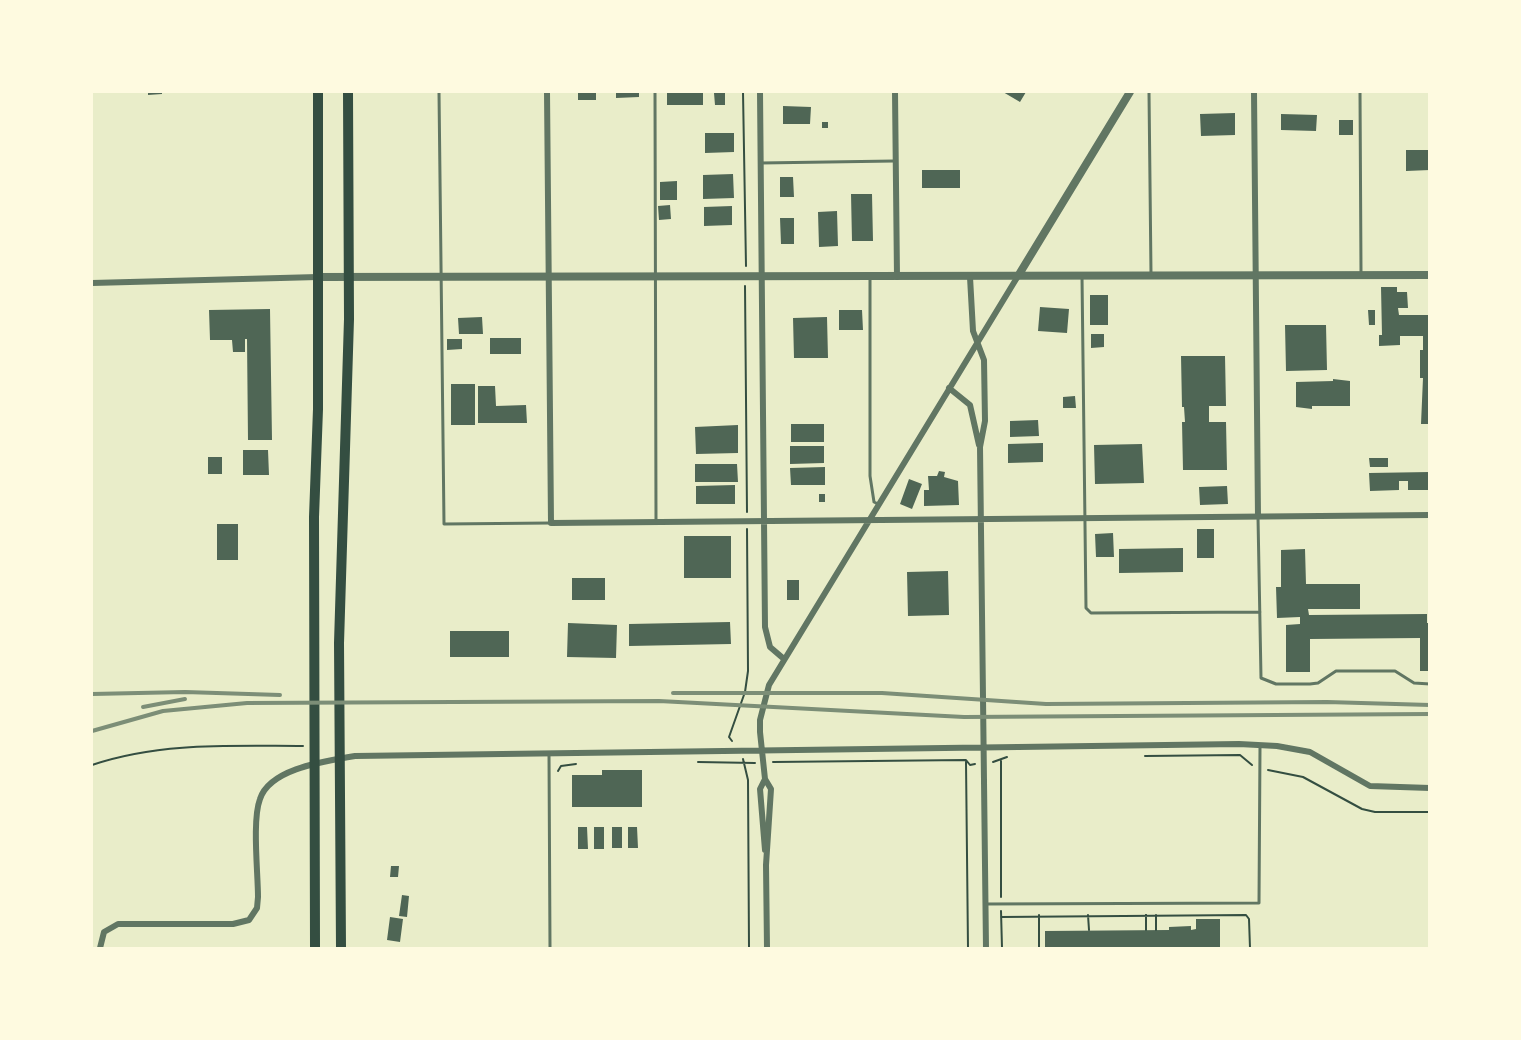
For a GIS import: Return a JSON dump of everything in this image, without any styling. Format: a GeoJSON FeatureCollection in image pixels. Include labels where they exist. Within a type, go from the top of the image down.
{"type":"FeatureCollection","features":[{"type":"Feature","properties":{"kind":"highway"},"geometry":{"type":"LineString","coordinates":[[315,948],[314,643],[318,92]]}},
{"type":"Feature","properties":{"kind":"highway"},"geometry":{"type":"LineString","coordinates":[[341,948],[339,643],[349,278],[348,92]]}},
{"type":"Feature","properties":{"kind":"street"},"geometry":{"type":"LineString","coordinates":[[547,92],[551,523],[1430,515]]}},
{"type":"Feature","properties":{"kind":"street"},"geometry":{"type":"LineString","coordinates":[[760,92],[767,638],[774,652],[784,659]]}},
{"type":"Feature","properties":{"kind":"street"},"geometry":{"type":"LineString","coordinates":[[895,92],[897,277]]}},
{"type":"Feature","properties":{"kind":"street"},"geometry":{"type":"LineString","coordinates":[[767,948],[766,865],[760,789],[765,779],[765,762],[759,720],[774,674],[1130,92]]}},
{"type":"Feature","properties":{"kind":"street"},"geometry":{"type":"LineString","coordinates":[[1254,92],[1258,517]]}},
{"type":"Feature","properties":{"kind":"street"},"geometry":{"type":"LineString","coordinates":[[92,283],[318,277],[1430,275]]}},
{"type":"Feature","properties":{"kind":"street"},"geometry":{"type":"LineString","coordinates":[[970,277],[973,331],[984,360],[985,421],[980,447],[986,948]]}},
{"type":"Feature","properties":{"kind":"street"},"geometry":{"type":"LineString","coordinates":[[949,388],[970,405],[980,447]]}},
{"type":"Feature","properties":{"kind":"street"},"geometry":{"type":"LineString","coordinates":[[100,948],[104,932],[118,924],[233,924],[249,920],[257,908],[258,897],[257,810],[260,798],[275,780],[287,773],[326,761],[355,756],[739,749],[1260,745],[1310,752],[1370,786],[1430,788]]}},
{"type":"Feature","properties":{"kind":"street"},"geometry":{"type":"LineString","coordinates":[[765,779],[771,789],[766,865]]}},
{"type":"Feature","properties":{"kind":"lane"},"geometry":{"type":"LineString","coordinates":[[439,92],[444,524],[551,523]]}},
{"type":"Feature","properties":{"kind":"lane"},"geometry":{"type":"LineString","coordinates":[[655,92],[656,522]]}},
{"type":"Feature","properties":{"kind":"lane"},"geometry":{"type":"LineString","coordinates":[[1149,92],[1150,276]]}},
{"type":"Feature","properties":{"kind":"lane"},"geometry":{"type":"LineString","coordinates":[[1360,92],[1360,275]]}},
{"type":"Feature","properties":{"kind":"lane"},"geometry":{"type":"LineString","coordinates":[[761,163],[896,161]]}},
{"type":"Feature","properties":{"kind":"lane"},"geometry":{"type":"LineString","coordinates":[[1082,276],[1086,608],[1091,614],[1260,612]]}},
{"type":"Feature","properties":{"kind":"lane"},"geometry":{"type":"LineString","coordinates":[[870,277],[870,476],[874,502],[878,505]]}},
{"type":"Feature","properties":{"kind":"lane"},"geometry":{"type":"LineString","coordinates":[[1258,517],[1261,678],[1276,684],[1310,684],[1318,683],[1336,671],[1395,671],[1414,683],[1430,684]]}},
{"type":"Feature","properties":{"kind":"lane"},"geometry":{"type":"LineString","coordinates":[[986,904],[1259,903],[1258,768],[1260,745]]}},
{"type":"Feature","properties":{"kind":"lane"},"geometry":{"type":"LineString","coordinates":[[549,754],[550,948]]}},
{"type":"Feature","properties":{"kind":"path"},"geometry":{"type":"LineString","coordinates":[[743,92],[748,671],[745,692],[729,737],[739,749],[748,780],[749,948]]}},
{"type":"Feature","properties":{"kind":"path"},"geometry":{"type":"LineString","coordinates":[[965,747],[968,948]]}},
{"type":"Feature","properties":{"kind":"path"},"geometry":{"type":"LineString","coordinates":[[999,747],[1001,760],[1002,948]]}},
{"type":"Feature","properties":{"kind":"path"},"geometry":{"type":"LineString","coordinates":[[1134,756],[1240,755],[1258,768],[1303,777],[1362,809],[1375,812],[1430,812]]}},
{"type":"Feature","properties":{"kind":"path"},"geometry":{"type":"LineString","coordinates":[[966,760],[970,765],[1017,757]]}},
{"type":"Feature","properties":{"kind":"path"},"geometry":{"type":"LineString","coordinates":[[687,762],[745,764],[966,760]]}},
{"type":"Feature","properties":{"kind":"path"},"geometry":{"type":"LineString","coordinates":[[566,764],[577,764]]}},
{"type":"Feature","properties":{"kind":"path"},"geometry":{"type":"LineString","coordinates":[[1038,904],[1040,948]]}},
{"type":"Feature","properties":{"kind":"path"},"geometry":{"type":"LineString","coordinates":[[1088,904],[1089,930]]}},
{"type":"Feature","properties":{"kind":"path"},"geometry":{"type":"LineString","coordinates":[[1156,930],[1157,904]]}},
{"type":"Feature","properties":{"kind":"path"},"geometry":{"type":"LineString","coordinates":[[1146,916],[1146,930]]}},
{"type":"Feature","properties":{"kind":"path"},"geometry":{"type":"LineString","coordinates":[[1001,917],[1248,916],[1250,948]]}},
{"type":"Feature","properties":{"kind":"building"},"geometry":{"type":"Polygon","coordinates":[[[148,92],[162,92],[162,94],[148,95],[148,92]]]}},
{"type":"Feature","properties":{"kind":"building"},"geometry":{"type":"Polygon","coordinates":[[[578,92],[596,92],[596,100],[578,100],[578,92]]]}},
{"type":"Feature","properties":{"kind":"building"},"geometry":{"type":"Polygon","coordinates":[[[616,92],[639,92],[639,97],[616,98],[616,92]]]}},
{"type":"Feature","properties":{"kind":"building"},"geometry":{"type":"Polygon","coordinates":[[[667,92],[703,92],[703,105],[667,105],[667,92]]]}},
{"type":"Feature","properties":{"kind":"building"},"geometry":{"type":"Polygon","coordinates":[[[1003,92],[1026,92],[1020,102],[1003,92]]]}},
{"type":"Feature","properties":{"kind":"building"},"geometry":{"type":"Polygon","coordinates":[[[714,93],[725,93],[725,105],[715,105],[714,93]]]}},
{"type":"Feature","properties":{"kind":"building"},"geometry":{"type":"Polygon","coordinates":[[[783,106],[811,107],[810,124],[783,124],[783,106]]]}},
{"type":"Feature","properties":{"kind":"building"},"geometry":{"type":"Polygon","coordinates":[[[1235,113],[1235,135],[1201,136],[1200,114],[1235,113]]]}},
{"type":"Feature","properties":{"kind":"building"},"geometry":{"type":"Polygon","coordinates":[[[1281,114],[1317,115],[1316,131],[1281,130],[1281,114]]]}},
{"type":"Feature","properties":{"kind":"building"},"geometry":{"type":"Polygon","coordinates":[[[1339,120],[1353,120],[1353,135],[1339,135],[1339,120]]]}},
{"type":"Feature","properties":{"kind":"building"},"geometry":{"type":"Polygon","coordinates":[[[822,122],[828,122],[828,128],[822,128],[822,122]]]}},
{"type":"Feature","properties":{"kind":"building"},"geometry":{"type":"Polygon","coordinates":[[[705,133],[734,133],[734,152],[705,153],[705,133]]]}},
{"type":"Feature","properties":{"kind":"building"},"geometry":{"type":"Polygon","coordinates":[[[1406,150],[1430,150],[1430,170],[1406,171],[1406,150]]]}},
{"type":"Feature","properties":{"kind":"building"},"geometry":{"type":"Polygon","coordinates":[[[922,170],[960,170],[960,188],[922,188],[922,170]]]}},
{"type":"Feature","properties":{"kind":"building"},"geometry":{"type":"Polygon","coordinates":[[[733,174],[734,198],[703,199],[703,175],[733,174]]]}},
{"type":"Feature","properties":{"kind":"building"},"geometry":{"type":"Polygon","coordinates":[[[780,177],[793,177],[794,197],[780,197],[780,177]]]}},
{"type":"Feature","properties":{"kind":"building"},"geometry":{"type":"Polygon","coordinates":[[[677,181],[677,200],[660,200],[660,182],[677,181]]]}},
{"type":"Feature","properties":{"kind":"building"},"geometry":{"type":"Polygon","coordinates":[[[851,194],[872,194],[873,241],[852,241],[851,194]]]}},
{"type":"Feature","properties":{"kind":"building"},"geometry":{"type":"Polygon","coordinates":[[[670,205],[671,219],[659,220],[658,206],[670,205]]]}},
{"type":"Feature","properties":{"kind":"building"},"geometry":{"type":"Polygon","coordinates":[[[732,206],[732,225],[704,226],[704,207],[732,206]]]}},
{"type":"Feature","properties":{"kind":"building"},"geometry":{"type":"Polygon","coordinates":[[[837,211],[838,246],[819,247],[818,212],[837,211]]]}},
{"type":"Feature","properties":{"kind":"building"},"geometry":{"type":"Polygon","coordinates":[[[780,218],[794,218],[794,244],[781,244],[780,218]]]}},
{"type":"Feature","properties":{"kind":"building"},"geometry":{"type":"Polygon","coordinates":[[[1381,287],[1397,287],[1397,292],[1407,292],[1408,308],[1398,308],[1399,315],[1430,315],[1430,424],[1421,424],[1423,378],[1420,378],[1420,350],[1423,350],[1423,336],[1400,336],[1400,345],[1379,346],[1379,335],[1382,335],[1381,287]]]}},
{"type":"Feature","properties":{"kind":"building"},"geometry":{"type":"Polygon","coordinates":[[[1090,295],[1108,295],[1108,325],[1090,325],[1090,295]]]}},
{"type":"Feature","properties":{"kind":"building"},"geometry":{"type":"Polygon","coordinates":[[[1040,307],[1069,309],[1067,333],[1038,331],[1040,307]]]}},
{"type":"Feature","properties":{"kind":"building"},"geometry":{"type":"Polygon","coordinates":[[[270,309],[272,440],[248,440],[247,339],[245,339],[245,352],[233,352],[232,340],[210,340],[209,310],[270,309]]]}},
{"type":"Feature","properties":{"kind":"building"},"geometry":{"type":"Polygon","coordinates":[[[839,310],[862,310],[863,330],[839,330],[839,310]]]}},
{"type":"Feature","properties":{"kind":"building"},"geometry":{"type":"Polygon","coordinates":[[[1368,310],[1375,310],[1375,325],[1369,325],[1368,310]]]}},
{"type":"Feature","properties":{"kind":"building"},"geometry":{"type":"Polygon","coordinates":[[[482,317],[483,334],[459,334],[458,318],[482,317]]]}},
{"type":"Feature","properties":{"kind":"building"},"geometry":{"type":"Polygon","coordinates":[[[827,317],[828,358],[794,358],[793,318],[827,317]]]}},
{"type":"Feature","properties":{"kind":"building"},"geometry":{"type":"Polygon","coordinates":[[[1285,325],[1326,325],[1327,370],[1286,371],[1285,325]]]}},
{"type":"Feature","properties":{"kind":"building"},"geometry":{"type":"Polygon","coordinates":[[[1091,334],[1104,334],[1104,347],[1091,348],[1091,334]]]}},
{"type":"Feature","properties":{"kind":"building"},"geometry":{"type":"Polygon","coordinates":[[[490,338],[521,338],[521,354],[490,354],[490,338]]]}},
{"type":"Feature","properties":{"kind":"building"},"geometry":{"type":"Polygon","coordinates":[[[447,339],[462,339],[462,349],[447,350],[447,339]]]}},
{"type":"Feature","properties":{"kind":"building"},"geometry":{"type":"Polygon","coordinates":[[[1181,356],[1225,356],[1226,406],[1209,406],[1209,422],[1226,422],[1227,470],[1183,470],[1182,422],[1185,422],[1184,407],[1182,407],[1181,356]]]}},
{"type":"Feature","properties":{"kind":"building"},"geometry":{"type":"Polygon","coordinates":[[[1333,379],[1350,381],[1350,406],[1312,406],[1312,409],[1296,407],[1296,382],[1333,381],[1333,379]]]}},
{"type":"Feature","properties":{"kind":"building"},"geometry":{"type":"Polygon","coordinates":[[[451,384],[475,384],[475,425],[451,425],[451,384]]]}},
{"type":"Feature","properties":{"kind":"building"},"geometry":{"type":"Polygon","coordinates":[[[478,386],[495,386],[496,406],[526,405],[527,423],[478,423],[478,386]]]}},
{"type":"Feature","properties":{"kind":"building"},"geometry":{"type":"Polygon","coordinates":[[[1075,396],[1076,408],[1063,408],[1063,397],[1075,396]]]}},
{"type":"Feature","properties":{"kind":"building"},"geometry":{"type":"Polygon","coordinates":[[[1038,420],[1039,436],[1010,437],[1010,421],[1038,420]]]}},
{"type":"Feature","properties":{"kind":"building"},"geometry":{"type":"Polygon","coordinates":[[[791,424],[824,424],[824,442],[791,442],[791,424]]]}},
{"type":"Feature","properties":{"kind":"building"},"geometry":{"type":"Polygon","coordinates":[[[738,425],[738,453],[696,454],[695,427],[738,425]]]}},
{"type":"Feature","properties":{"kind":"building"},"geometry":{"type":"Polygon","coordinates":[[[1043,443],[1043,462],[1008,463],[1008,444],[1043,443]]]}},
{"type":"Feature","properties":{"kind":"building"},"geometry":{"type":"Polygon","coordinates":[[[1142,444],[1144,483],[1095,484],[1094,445],[1142,444]]]}},
{"type":"Feature","properties":{"kind":"building"},"geometry":{"type":"Polygon","coordinates":[[[790,446],[824,446],[824,463],[790,464],[790,446]]]}},
{"type":"Feature","properties":{"kind":"building"},"geometry":{"type":"Polygon","coordinates":[[[243,450],[268,450],[269,475],[243,475],[243,450]]]}},
{"type":"Feature","properties":{"kind":"building"},"geometry":{"type":"Polygon","coordinates":[[[208,457],[222,457],[222,474],[208,474],[208,457]]]}},
{"type":"Feature","properties":{"kind":"building"},"geometry":{"type":"Polygon","coordinates":[[[1369,458],[1388,458],[1388,467],[1370,467],[1369,458]]]}},
{"type":"Feature","properties":{"kind":"building"},"geometry":{"type":"Polygon","coordinates":[[[695,464],[737,464],[738,482],[695,482],[695,464]]]}},
{"type":"Feature","properties":{"kind":"building"},"geometry":{"type":"Polygon","coordinates":[[[825,467],[825,485],[791,485],[790,468],[825,467]]]}},
{"type":"Feature","properties":{"kind":"building"},"geometry":{"type":"Polygon","coordinates":[[[939,471],[945,472],[944,477],[958,481],[959,505],[924,506],[924,490],[929,490],[928,476],[937,476],[939,471]]]}},
{"type":"Feature","properties":{"kind":"building"},"geometry":{"type":"Polygon","coordinates":[[[1430,472],[1430,490],[1408,490],[1408,481],[1399,481],[1399,490],[1370,491],[1369,473],[1430,472]]]}},
{"type":"Feature","properties":{"kind":"building"},"geometry":{"type":"Polygon","coordinates":[[[909,479],[922,484],[912,509],[900,504],[909,479]]]}},
{"type":"Feature","properties":{"kind":"building"},"geometry":{"type":"Polygon","coordinates":[[[735,485],[735,504],[696,504],[696,486],[735,485]]]}},
{"type":"Feature","properties":{"kind":"building"},"geometry":{"type":"Polygon","coordinates":[[[1227,486],[1228,504],[1200,505],[1199,487],[1227,486]]]}},
{"type":"Feature","properties":{"kind":"building"},"geometry":{"type":"Polygon","coordinates":[[[819,494],[825,494],[825,502],[819,502],[819,494]]]}},
{"type":"Feature","properties":{"kind":"building"},"geometry":{"type":"Polygon","coordinates":[[[217,524],[238,524],[238,560],[217,560],[217,524]]]}},
{"type":"Feature","properties":{"kind":"building"},"geometry":{"type":"Polygon","coordinates":[[[1197,529],[1214,529],[1214,558],[1197,558],[1197,529]]]}},
{"type":"Feature","properties":{"kind":"building"},"geometry":{"type":"Polygon","coordinates":[[[1113,533],[1114,557],[1096,557],[1095,534],[1113,533]]]}},
{"type":"Feature","properties":{"kind":"building"},"geometry":{"type":"Polygon","coordinates":[[[684,536],[731,536],[731,578],[684,578],[684,536]]]}},
{"type":"Feature","properties":{"kind":"building"},"geometry":{"type":"Polygon","coordinates":[[[1183,548],[1183,572],[1119,573],[1119,549],[1183,548]]]}},
{"type":"Feature","properties":{"kind":"building"},"geometry":{"type":"Polygon","coordinates":[[[1305,549],[1306,584],[1360,584],[1360,609],[1308,609],[1309,615],[1427,614],[1427,623],[1430,623],[1430,671],[1420,671],[1420,638],[1310,639],[1310,672],[1286,672],[1286,625],[1300,624],[1300,617],[1277,618],[1276,587],[1281,587],[1281,550],[1305,549]]]}},
{"type":"Feature","properties":{"kind":"building"},"geometry":{"type":"Polygon","coordinates":[[[948,571],[949,615],[908,616],[907,572],[948,571]]]}},
{"type":"Feature","properties":{"kind":"building"},"geometry":{"type":"Polygon","coordinates":[[[572,578],[605,578],[605,600],[572,600],[572,578]]]}},
{"type":"Feature","properties":{"kind":"building"},"geometry":{"type":"Polygon","coordinates":[[[787,580],[799,580],[799,600],[787,600],[787,580]]]}},
{"type":"Feature","properties":{"kind":"building"},"geometry":{"type":"Polygon","coordinates":[[[730,622],[731,644],[629,646],[629,624],[730,622]]]}},
{"type":"Feature","properties":{"kind":"building"},"geometry":{"type":"Polygon","coordinates":[[[568,623],[617,625],[616,658],[567,657],[568,623]]]}},
{"type":"Feature","properties":{"kind":"building"},"geometry":{"type":"Polygon","coordinates":[[[450,631],[509,631],[509,657],[450,657],[450,631]]]}},
{"type":"Feature","properties":{"kind":"building"},"geometry":{"type":"Polygon","coordinates":[[[602,770],[642,770],[642,807],[572,807],[572,775],[602,775],[602,770]]]}},
{"type":"Feature","properties":{"kind":"building"},"geometry":{"type":"Polygon","coordinates":[[[578,827],[587,827],[588,849],[578,849],[578,827]]]}},
{"type":"Feature","properties":{"kind":"building"},"geometry":{"type":"Polygon","coordinates":[[[594,827],[604,827],[604,849],[594,849],[594,827]]]}},
{"type":"Feature","properties":{"kind":"building"},"geometry":{"type":"Polygon","coordinates":[[[612,827],[622,827],[622,848],[612,848],[612,827]]]}},
{"type":"Feature","properties":{"kind":"building"},"geometry":{"type":"Polygon","coordinates":[[[628,827],[637,827],[638,848],[628,848],[628,827]]]}},
{"type":"Feature","properties":{"kind":"building"},"geometry":{"type":"Polygon","coordinates":[[[391,866],[399,866],[398,877],[390,877],[391,866]]]}},
{"type":"Feature","properties":{"kind":"building"},"geometry":{"type":"Polygon","coordinates":[[[402,895],[409,896],[407,917],[399,916],[402,895]]]}},
{"type":"Feature","properties":{"kind":"building"},"geometry":{"type":"Polygon","coordinates":[[[390,917],[403,919],[400,942],[387,940],[390,917]]]}},
{"type":"Feature","properties":{"kind":"building"},"geometry":{"type":"Polygon","coordinates":[[[1196,919],[1220,919],[1220,948],[1045,948],[1045,931],[1169,930],[1169,927],[1191,926],[1191,930],[1196,929],[1196,919]]]}},
{"type":"Feature","properties":{"kind":"railway"},"geometry":{"type":"LineString","coordinates":[[92,694],[185,692],[280,695]]}},
{"type":"Feature","properties":{"kind":"railway"},"geometry":{"type":"LineString","coordinates":[[673,693],[882,693],[1046,704],[1327,702],[1430,705]]}},
{"type":"Feature","properties":{"kind":"railway"},"geometry":{"type":"LineString","coordinates":[[143,707],[185,699]]}},
{"type":"Feature","properties":{"kind":"railway"},"geometry":{"type":"LineString","coordinates":[[92,731],[163,711],[247,703],[659,701],[964,717],[1430,714]]}}]}
